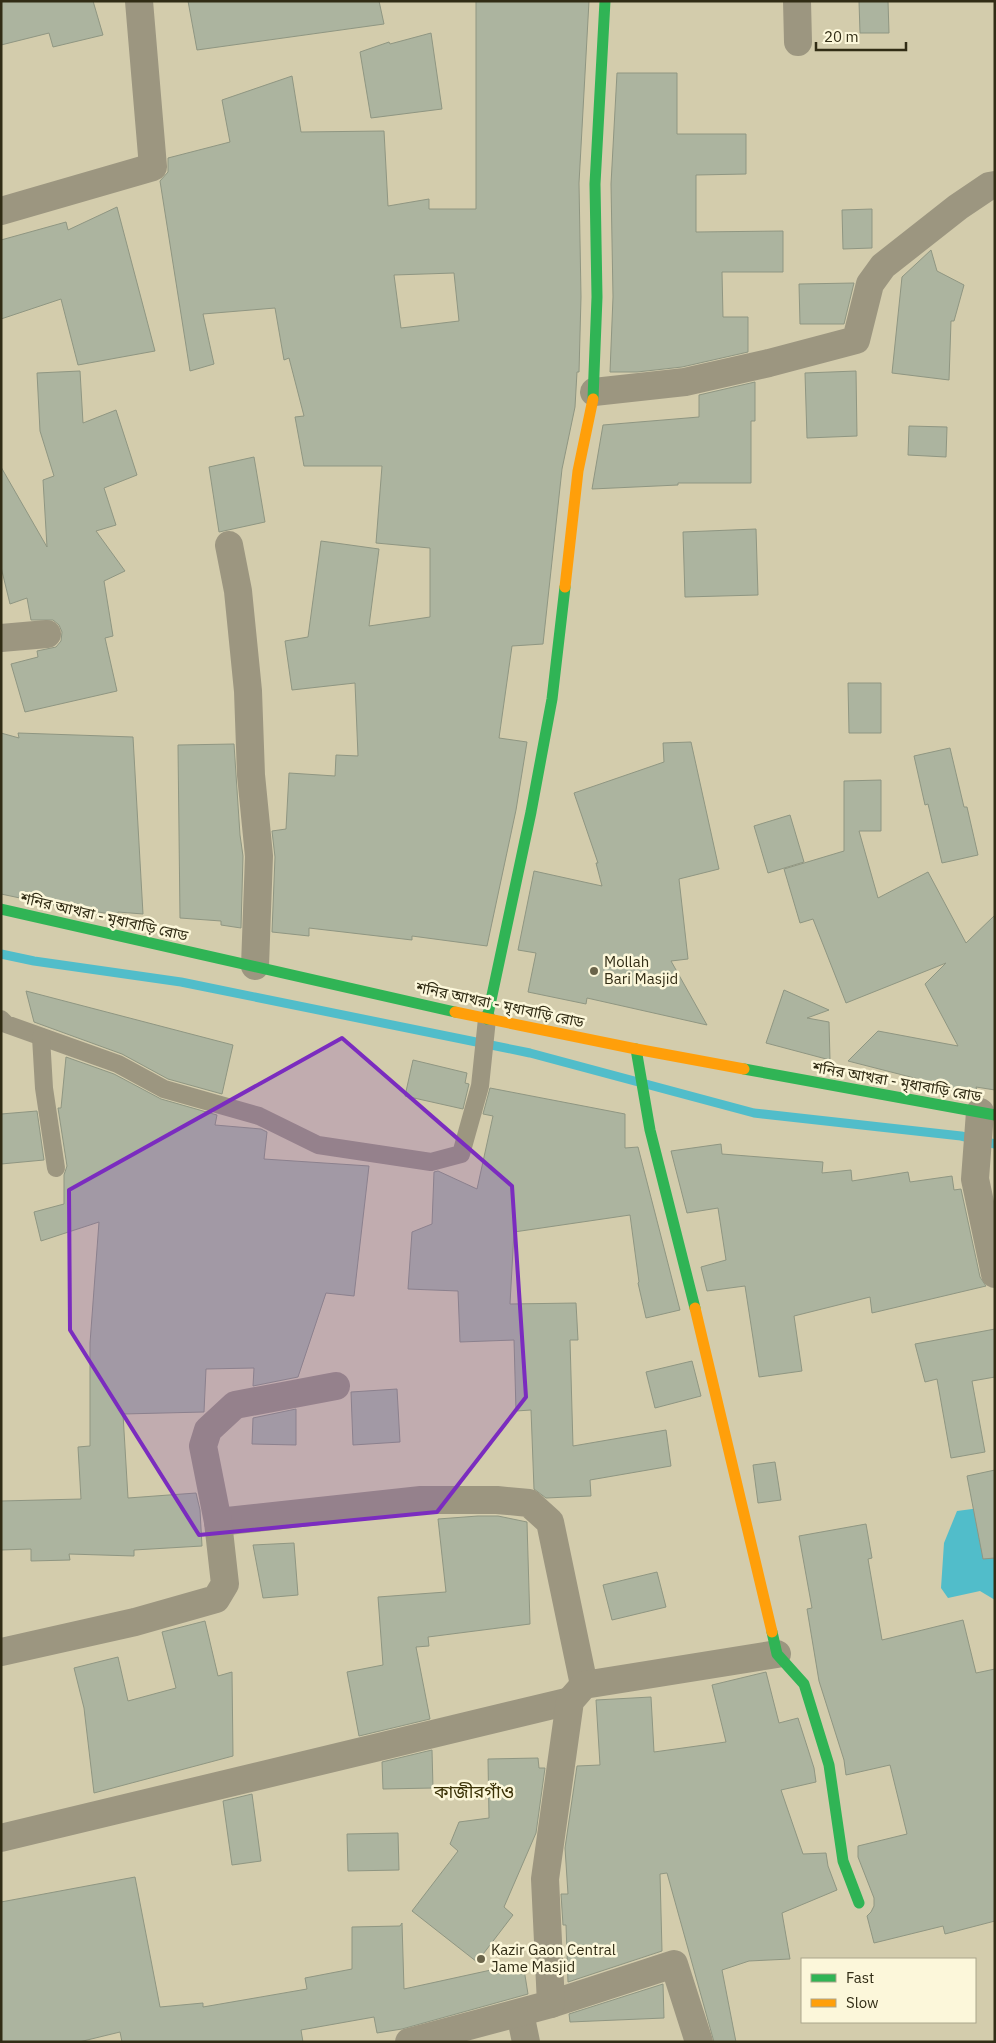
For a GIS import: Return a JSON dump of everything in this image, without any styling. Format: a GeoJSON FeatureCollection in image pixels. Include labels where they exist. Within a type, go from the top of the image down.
{"type":"FeatureCollection","features":[{"type":"Feature","properties":{"kind":"street"},"geometry":{"type":"LineString","coordinates":[[1,210],[153,168],[139,1]]}},
{"type":"Feature","properties":{"kind":"street"},"geometry":{"type":"LineString","coordinates":[[487,1019],[529,821],[552,699],[578,470],[594,392],[597,298],[595,184],[605,1]]}},
{"type":"Feature","properties":{"kind":"street"},"geometry":{"type":"LineString","coordinates":[[797,1],[798,42]]}},
{"type":"Feature","properties":{"kind":"street"},"geometry":{"type":"LineString","coordinates":[[594,392],[685,382],[769,363],[856,340],[870,284],[883,266],[958,207],[989,186],[995,185]]}},
{"type":"Feature","properties":{"kind":"street"},"geometry":{"type":"LineString","coordinates":[[229,545],[238,591],[248,691],[251,775],[259,856],[255,966]]}},
{"type":"Feature","properties":{"kind":"street"},"geometry":{"type":"LineString","coordinates":[[1,638],[48,634]]}},
{"type":"Feature","properties":{"kind":"street","name":"শনির আখরা - মৃধাবাড়ি রোড"},"geometry":{"type":"LineString","coordinates":[[1,909],[487,1019],[985,1119]]}},
{"type":"Feature","properties":{"kind":"street"},"geometry":{"type":"LineString","coordinates":[[636,1049],[650,1130],[709,1364],[777,1654],[804,1684],[829,1765],[843,1861],[859,1902]]}},
{"type":"Feature","properties":{"kind":"street"},"geometry":{"type":"LineString","coordinates":[[985,1119],[975,1179],[995,1274]]}},
{"type":"Feature","properties":{"kind":"street"},"geometry":{"type":"LineString","coordinates":[[1,1652],[135,1622],[216,1599],[225,1584],[218,1522],[203,1446],[208,1430],[235,1405],[336,1386]]}},
{"type":"Feature","properties":{"kind":"street"},"geometry":{"type":"LineString","coordinates":[[218,1522],[421,1500],[497,1500],[529,1503],[550,1522],[577,1693],[546,1879],[551,2004]]}},
{"type":"Feature","properties":{"kind":"street"},"geometry":{"type":"LineString","coordinates":[[1,1838],[577,1693],[777,1654]]}},
{"type":"Feature","properties":{"kind":"street"},"geometry":{"type":"LineString","coordinates":[[410,2042],[551,2004],[674,1964],[699,2042]]}},
{"type":"Feature","properties":{"kind":"street"},"geometry":{"type":"LineString","coordinates":[[520,2013],[526,2042]]}},
{"type":"Feature","properties":{"kind":"lane"},"geometry":{"type":"LineString","coordinates":[[1,1019],[6,1024],[118,1064],[164,1089],[259,1116],[318,1145],[431,1162],[461,1154],[480,1086],[487,1019]]}},
{"type":"Feature","properties":{"kind":"lane"},"geometry":{"type":"LineString","coordinates":[[41,1036],[44,1088],[56,1168]]}},
{"type":"Feature","properties":{"kind":"highlighted area"},"geometry":{"type":"Polygon","coordinates":[[[342,1038],[512,1186],[526,1397],[437,1512],[199,1535],[70,1330],[69,1190],[342,1038]]]}},
{"type":"Feature","properties":{"kind":"water"},"geometry":{"type":"Polygon","coordinates":[[[995,1506],[995,1600],[980,1591],[948,1598],[941,1588],[944,1543],[957,1511],[995,1506]]]}},
{"type":"Feature","properties":{"kind":"building"},"geometry":{"type":"Polygon","coordinates":[[[1,1],[93,1],[103,35],[53,47],[49,33],[1,45],[1,1]]]}},
{"type":"Feature","properties":{"kind":"building"},"geometry":{"type":"Polygon","coordinates":[[[188,1],[379,1],[384,24],[197,50],[188,1]]]}},
{"type":"Feature","properties":{"kind":"building"},"geometry":{"type":"Polygon","coordinates":[[[476,1],[589,1],[579,183],[581,297],[579,372],[577,372],[575,407],[562,469],[543,644],[512,646],[499,738],[527,742],[516,810],[487,946],[412,936],[412,940],[309,928],[309,936],[272,932],[275,857],[272,831],[286,829],[289,773],[335,776],[336,755],[358,756],[355,683],[292,690],[285,641],[308,637],[321,541],[379,549],[369,626],[430,617],[430,548],[376,543],[382,466],[304,466],[295,417],[304,416],[289,358],[284,360],[275,308],[203,314],[214,364],[190,371],[160,181],[168,172],[168,158],[230,142],[222,100],[292,76],[301,132],[384,131],[388,206],[429,199],[429,209],[476,209],[476,1]],[[454,273],[394,275],[401,328],[459,321],[454,273]]]}},
{"type":"Feature","properties":{"kind":"building"},"geometry":{"type":"Polygon","coordinates":[[[859,1],[888,1],[889,33],[860,33],[859,1]]]}},
{"type":"Feature","properties":{"kind":"building"},"geometry":{"type":"Polygon","coordinates":[[[431,33],[442,109],[371,118],[360,52],[389,42],[390,44],[431,33]]]}},
{"type":"Feature","properties":{"kind":"building"},"geometry":{"type":"Polygon","coordinates":[[[617,73],[677,73],[677,134],[746,134],[746,174],[696,175],[696,232],[783,231],[783,272],[722,272],[723,317],[748,317],[748,352],[682,367],[637,372],[610,372],[613,297],[611,184],[617,73]]]}},
{"type":"Feature","properties":{"kind":"building"},"geometry":{"type":"Polygon","coordinates":[[[117,207],[155,351],[78,365],[61,299],[1,319],[1,240],[66,222],[68,230],[117,207]]]}},
{"type":"Feature","properties":{"kind":"building"},"geometry":{"type":"Polygon","coordinates":[[[872,209],[872,248],[843,249],[842,210],[872,209]]]}},
{"type":"Feature","properties":{"kind":"building"},"geometry":{"type":"Polygon","coordinates":[[[931,250],[937,271],[964,285],[954,321],[951,321],[949,380],[892,373],[902,277],[931,250]]]}},
{"type":"Feature","properties":{"kind":"building"},"geometry":{"type":"Polygon","coordinates":[[[854,283],[844,324],[800,324],[799,284],[854,283]]]}},
{"type":"Feature","properties":{"kind":"building"},"geometry":{"type":"Polygon","coordinates":[[[80,371],[83,423],[116,410],[137,475],[104,488],[116,525],[96,531],[125,571],[104,581],[113,636],[105,638],[117,691],[25,712],[11,664],[38,657],[37,651],[56,647],[61,641],[62,632],[59,625],[53,620],[31,620],[27,598],[10,604],[1,567],[1,467],[47,547],[43,480],[54,476],[40,431],[37,373],[80,371]]]}},
{"type":"Feature","properties":{"kind":"building"},"geometry":{"type":"Polygon","coordinates":[[[856,371],[857,436],[807,438],[805,373],[856,371]]]}},
{"type":"Feature","properties":{"kind":"building"},"geometry":{"type":"Polygon","coordinates":[[[755,382],[755,421],[751,421],[751,483],[678,483],[678,485],[592,489],[603,425],[699,417],[699,395],[755,382]]]}},
{"type":"Feature","properties":{"kind":"building"},"geometry":{"type":"Polygon","coordinates":[[[909,426],[947,427],[946,457],[908,455],[909,426]]]}},
{"type":"Feature","properties":{"kind":"building"},"geometry":{"type":"Polygon","coordinates":[[[254,457],[265,522],[219,532],[209,467],[254,457]]]}},
{"type":"Feature","properties":{"kind":"building"},"geometry":{"type":"Polygon","coordinates":[[[756,529],[758,595],[685,597],[683,532],[756,529]]]}},
{"type":"Feature","properties":{"kind":"building"},"geometry":{"type":"Polygon","coordinates":[[[848,683],[881,683],[881,733],[849,733],[848,683]]]}},
{"type":"Feature","properties":{"kind":"building"},"geometry":{"type":"Polygon","coordinates":[[[1,733],[19,738],[18,733],[133,737],[143,914],[118,912],[118,915],[58,906],[1,894],[1,733]]]}},
{"type":"Feature","properties":{"kind":"building"},"geometry":{"type":"Polygon","coordinates":[[[691,742],[719,869],[679,879],[688,959],[671,961],[707,1025],[587,998],[586,1004],[528,992],[536,953],[518,950],[534,871],[602,886],[596,863],[598,863],[574,793],[664,762],[663,743],[691,742]]]}},
{"type":"Feature","properties":{"kind":"building"},"geometry":{"type":"Polygon","coordinates":[[[234,744],[243,856],[241,928],[221,925],[221,921],[180,918],[178,745],[234,744]]]}},
{"type":"Feature","properties":{"kind":"building"},"geometry":{"type":"Polygon","coordinates":[[[950,748],[964,807],[967,807],[978,855],[942,863],[928,804],[925,805],[914,756],[950,748]]]}},
{"type":"Feature","properties":{"kind":"building"},"geometry":{"type":"Polygon","coordinates":[[[881,780],[881,831],[859,831],[878,898],[928,872],[966,943],[995,915],[995,1090],[976,1087],[978,1094],[933,1087],[934,1083],[848,1061],[878,1031],[958,1046],[925,984],[946,963],[846,1003],[813,919],[800,923],[784,869],[844,851],[844,781],[881,780]]]}},
{"type":"Feature","properties":{"kind":"building"},"geometry":{"type":"Polygon","coordinates":[[[790,815],[804,862],[768,873],[754,826],[790,815]]]}},
{"type":"Feature","properties":{"kind":"building"},"geometry":{"type":"Polygon","coordinates":[[[784,990],[829,1010],[807,1018],[829,1022],[830,1060],[766,1043],[784,990]]]}},
{"type":"Feature","properties":{"kind":"building"},"geometry":{"type":"Polygon","coordinates":[[[26,991],[233,1045],[222,1094],[168,1079],[122,1054],[34,1022],[26,991]]]}},
{"type":"Feature","properties":{"kind":"building"},"geometry":{"type":"Polygon","coordinates":[[[66,1057],[114,1074],[161,1099],[217,1115],[215,1125],[261,1129],[267,1132],[264,1159],[369,1166],[354,1296],[326,1293],[298,1377],[253,1386],[254,1368],[206,1369],[204,1412],[123,1414],[128,1498],[196,1493],[200,1510],[202,1546],[134,1550],[134,1556],[69,1554],[70,1560],[31,1561],[31,1549],[1,1550],[1,1501],[81,1499],[78,1447],[90,1446],[90,1343],[99,1222],[41,1241],[34,1212],[64,1204],[64,1175],[67,1166],[58,1108],[61,1108],[66,1057]]]}},
{"type":"Feature","properties":{"kind":"building"},"geometry":{"type":"Polygon","coordinates":[[[413,1060],[467,1073],[465,1083],[469,1084],[463,1109],[405,1096],[413,1060]]]}},
{"type":"Feature","properties":{"kind":"building"},"geometry":{"type":"Polygon","coordinates":[[[490,1088],[625,1114],[625,1148],[638,1147],[680,1310],[646,1318],[638,1283],[630,1215],[514,1232],[510,1304],[576,1303],[578,1340],[570,1340],[573,1446],[666,1430],[671,1466],[590,1480],[591,1496],[546,1498],[534,1489],[531,1410],[516,1411],[514,1340],[460,1342],[458,1291],[408,1289],[412,1232],[432,1224],[434,1172],[438,1171],[477,1189],[493,1116],[483,1114],[490,1088]]]}},
{"type":"Feature","properties":{"kind":"building"},"geometry":{"type":"Polygon","coordinates":[[[37,1111],[44,1160],[1,1164],[1,1114],[37,1111]]]}},
{"type":"Feature","properties":{"kind":"building"},"geometry":{"type":"Polygon","coordinates":[[[721,1144],[722,1154],[823,1162],[822,1173],[851,1170],[852,1181],[908,1172],[910,1182],[952,1176],[954,1190],[961,1189],[980,1277],[986,1286],[872,1313],[870,1297],[794,1316],[802,1371],[759,1377],[745,1286],[707,1291],[701,1267],[726,1260],[718,1208],[687,1213],[671,1151],[721,1144]]]}},
{"type":"Feature","properties":{"kind":"building"},"geometry":{"type":"Polygon","coordinates":[[[995,1329],[995,1377],[972,1381],[985,1452],[951,1458],[937,1379],[925,1382],[915,1344],[995,1329]]]}},
{"type":"Feature","properties":{"kind":"building"},"geometry":{"type":"Polygon","coordinates":[[[692,1361],[701,1396],[655,1408],[646,1372],[692,1361]]]}},
{"type":"Feature","properties":{"kind":"building"},"geometry":{"type":"Polygon","coordinates":[[[397,1389],[400,1442],[353,1445],[351,1392],[397,1389]]]}},
{"type":"Feature","properties":{"kind":"building"},"geometry":{"type":"Polygon","coordinates":[[[296,1409],[296,1445],[252,1444],[253,1418],[296,1409]]]}},
{"type":"Feature","properties":{"kind":"building"},"geometry":{"type":"Polygon","coordinates":[[[775,1462],[781,1500],[758,1503],[753,1465],[775,1462]]]}},
{"type":"Feature","properties":{"kind":"building"},"geometry":{"type":"Polygon","coordinates":[[[995,1470],[995,1558],[983,1559],[967,1476],[995,1470]]]}},
{"type":"Feature","properties":{"kind":"building"},"geometry":{"type":"Polygon","coordinates":[[[498,1516],[527,1522],[530,1624],[428,1637],[429,1646],[416,1647],[430,1719],[359,1736],[347,1672],[383,1665],[378,1597],[446,1592],[438,1519],[498,1516]]]}},
{"type":"Feature","properties":{"kind":"building"},"geometry":{"type":"Polygon","coordinates":[[[866,1524],[872,1558],[868,1559],[882,1640],[963,1620],[976,1673],[995,1669],[995,1921],[945,1934],[943,1926],[874,1943],[867,1916],[874,1906],[874,1898],[858,1857],[858,1846],[907,1834],[890,1765],[846,1775],[844,1760],[819,1681],[807,1609],[812,1608],[799,1536],[866,1524]]]}},
{"type":"Feature","properties":{"kind":"building"},"geometry":{"type":"Polygon","coordinates":[[[294,1543],[298,1595],[263,1598],[253,1545],[294,1543]]]}},
{"type":"Feature","properties":{"kind":"building"},"geometry":{"type":"Polygon","coordinates":[[[657,1572],[666,1607],[612,1620],[603,1585],[657,1572]]]}},
{"type":"Feature","properties":{"kind":"building"},"geometry":{"type":"Polygon","coordinates":[[[205,1621],[218,1676],[232,1672],[233,1756],[94,1793],[84,1708],[74,1668],[118,1657],[128,1701],[176,1688],[162,1632],[205,1621]]]}},
{"type":"Feature","properties":{"kind":"building"},"geometry":{"type":"Polygon","coordinates":[[[766,1672],[779,1723],[798,1718],[814,1768],[816,1782],[781,1790],[803,1854],[826,1853],[828,1866],[837,1890],[782,1913],[790,1959],[749,1961],[722,1970],[736,2042],[714,2042],[667,1873],[660,1874],[662,1951],[568,1982],[566,1925],[563,1925],[561,1894],[568,1894],[565,1848],[577,1766],[600,1765],[596,1700],[651,1697],[654,1752],[726,1742],[712,1685],[766,1672]]]}},
{"type":"Feature","properties":{"kind":"building"},"geometry":{"type":"Polygon","coordinates":[[[432,1750],[433,1788],[383,1789],[382,1762],[432,1750]]]}},
{"type":"Feature","properties":{"kind":"building"},"geometry":{"type":"Polygon","coordinates":[[[538,1758],[539,1768],[545,1768],[536,1833],[504,1907],[513,1915],[477,1962],[412,1911],[458,1851],[450,1844],[459,1822],[489,1818],[488,1759],[538,1758]]]}},
{"type":"Feature","properties":{"kind":"building"},"geometry":{"type":"Polygon","coordinates":[[[252,1794],[261,1861],[232,1865],[223,1801],[252,1794]]]}},
{"type":"Feature","properties":{"kind":"building"},"geometry":{"type":"Polygon","coordinates":[[[398,1833],[399,1870],[348,1871],[347,1834],[398,1833]]]}},
{"type":"Feature","properties":{"kind":"building"},"geometry":{"type":"Polygon","coordinates":[[[135,1877],[160,2007],[203,2003],[203,2007],[307,1989],[305,1978],[352,1969],[352,1927],[400,1926],[402,1923],[404,1989],[523,1963],[528,1994],[402,2029],[377,2033],[374,2017],[301,2030],[303,2042],[122,2042],[120,2032],[79,2042],[1,2042],[1,1902],[135,1877]]]}},
{"type":"Feature","properties":{"kind":"building"},"geometry":{"type":"Polygon","coordinates":[[[663,1984],[664,2018],[570,2022],[569,2014],[663,1984]]]}},
{"type":"Feature","properties":{"kind":"waterway"},"geometry":{"type":"LineString","coordinates":[[1,954],[34,961],[181,982],[530,1053],[754,1113],[961,1136],[995,1144]]}},
{"type":"Feature","properties":{"kind":"traffic: fast"},"geometry":{"type":"LineString","coordinates":[[593,399],[597,297],[595,184],[605,1]]}},
{"type":"Feature","properties":{"kind":"traffic: fast"},"geometry":{"type":"LineString","coordinates":[[487,1019],[531,812],[552,699],[565,587]]}},
{"type":"Feature","properties":{"kind":"traffic: fast"},"geometry":{"type":"LineString","coordinates":[[1,909],[455,1012]]}},
{"type":"Feature","properties":{"kind":"traffic: fast"},"geometry":{"type":"LineString","coordinates":[[636,1049],[650,1130],[695,1308]]}},
{"type":"Feature","properties":{"kind":"traffic: fast"},"geometry":{"type":"LineString","coordinates":[[744,1069],[995,1115]]}},
{"type":"Feature","properties":{"kind":"traffic: fast"},"geometry":{"type":"LineString","coordinates":[[772,1632],[777,1654],[804,1684],[829,1765],[843,1861],[859,1903]]}},
{"type":"Feature","properties":{"kind":"traffic: slow"},"geometry":{"type":"LineString","coordinates":[[565,587],[578,471],[593,399]]}},
{"type":"Feature","properties":{"kind":"traffic: slow"},"geometry":{"type":"LineString","coordinates":[[455,1012],[744,1069]]}},
{"type":"Feature","properties":{"kind":"traffic: slow"},"geometry":{"type":"LineString","coordinates":[[695,1308],[772,1632]]}},
{"type":"Feature","properties":{"kind":"place","name":"Mollah Bari Masjid"},"geometry":{"type":"Point","coordinates":[594,971]}},
{"type":"Feature","properties":{"kind":"place","name":"Kazir Gaon Central Jame Masjid"},"geometry":{"type":"Point","coordinates":[481,1959]}},
{"type":"Feature","properties":{"kind":"district","name":"কাজীরগাঁও"},"geometry":{"type":"Point","coordinates":[474,1792]}}]}
